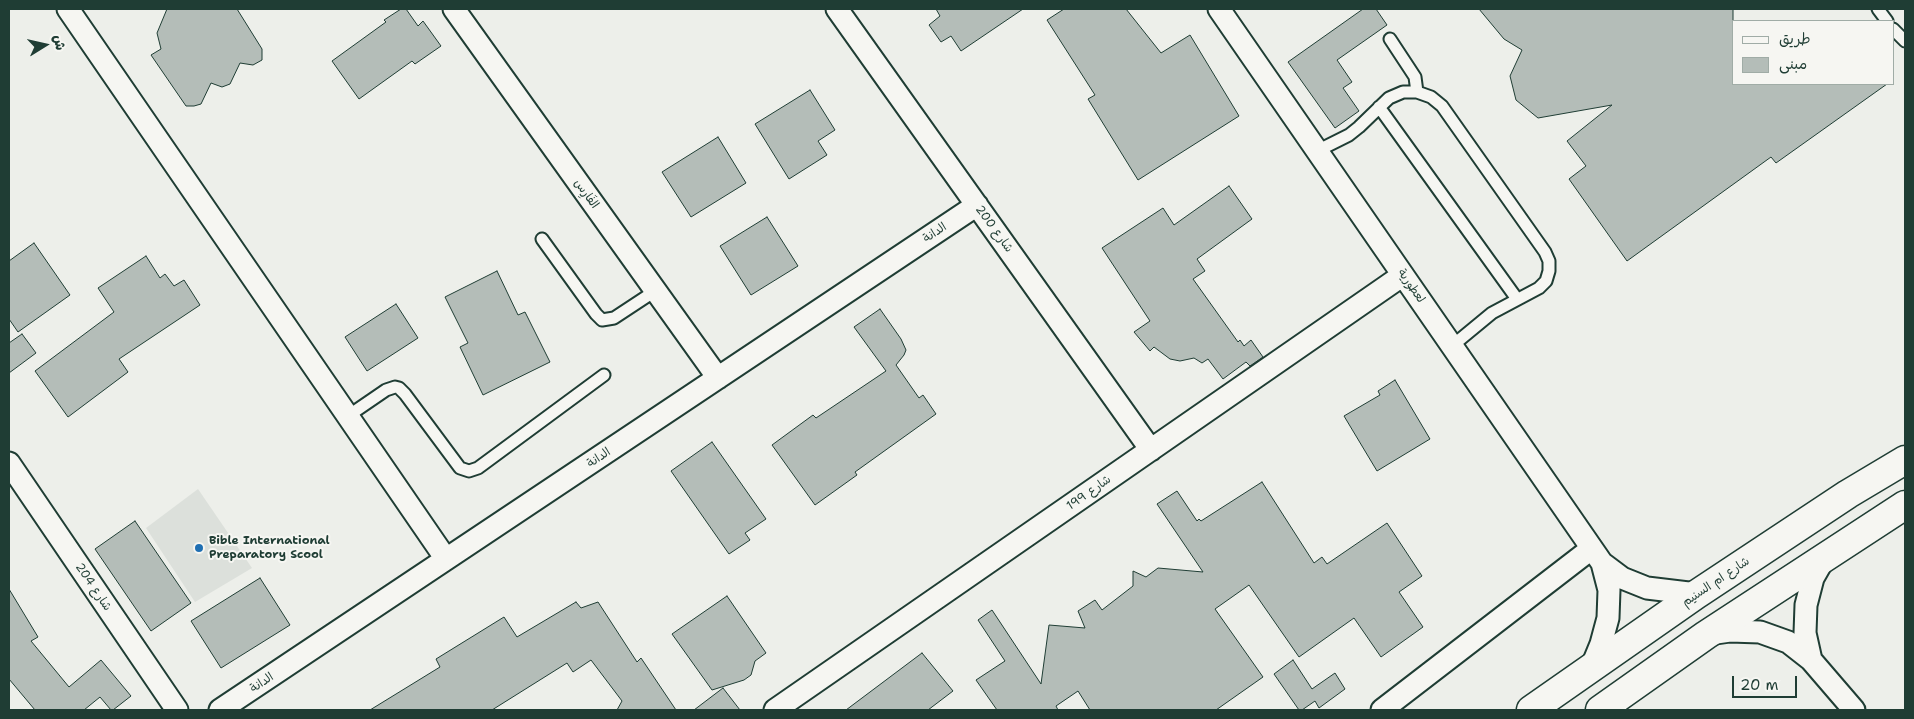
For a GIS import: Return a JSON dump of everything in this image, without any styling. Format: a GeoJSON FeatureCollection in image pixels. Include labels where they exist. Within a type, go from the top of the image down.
{"type":"FeatureCollection","features":[{"type":"Feature","properties":{"kind":"main road","name":"شارع ام السنيم"},"geometry":{"type":"LineString","coordinates":[[1531,710],[1697,594],[1848,494],[1905,460]]}},
{"type":"Feature","properties":{"kind":"main road"},"geometry":{"type":"LineString","coordinates":[[1600,710],[1706,635],[1905,505]]}},
{"type":"Feature","properties":{"kind":"street"},"geometry":{"type":"LineString","coordinates":[[68,9],[446,560]]}},
{"type":"Feature","properties":{"kind":"street","name":"الفَارِس"},"geometry":{"type":"LineString","coordinates":[[454,9],[718,378]]}},
{"type":"Feature","properties":{"kind":"street","name":"شارع 200"},"geometry":{"type":"LineString","coordinates":[[837,9],[1151,450]]}},
{"type":"Feature","properties":{"kind":"street","name":"لعطورية"},"geometry":{"type":"LineString","coordinates":[[1219,9],[1596,556],[1609,590],[1608,618],[1601,644],[1592,666]]}},
{"type":"Feature","properties":{"kind":"street","name":"الدانة"},"geometry":{"type":"LineString","coordinates":[[220,710],[977,205]]}},
{"type":"Feature","properties":{"kind":"street","name":"شارع 199"},"geometry":{"type":"LineString","coordinates":[[775,710],[1403,275]]}},
{"type":"Feature","properties":{"kind":"street","name":"شارع 204"},"geometry":{"type":"LineString","coordinates":[[9,463],[177,710]]}},
{"type":"Feature","properties":{"kind":"street"},"geometry":{"type":"LineString","coordinates":[[1811,660],[1805,633],[1806,605],[1813,578],[1827,555]]}},
{"type":"Feature","properties":{"kind":"street"},"geometry":{"type":"LineString","coordinates":[[1382,710],[1596,556]]}},
{"type":"Feature","properties":{"kind":"street","name":"لعطورية"},"geometry":{"type":"LineString","coordinates":[[1596,556],[1622,578],[1646,588],[1697,594]]}},
{"type":"Feature","properties":{"kind":"street"},"geometry":{"type":"LineString","coordinates":[[1706,635],[1730,631],[1760,632],[1788,642],[1811,660],[1854,710]]}},
{"type":"Feature","properties":{"kind":"lane"},"geometry":{"type":"LineString","coordinates":[[1878,9],[1886,20]]}},
{"type":"Feature","properties":{"kind":"lane"},"geometry":{"type":"LineString","coordinates":[[1894,30],[1905,41]]}},
{"type":"Feature","properties":{"kind":"lane"},"geometry":{"type":"LineString","coordinates":[[1390,39],[1415,77],[1417,92]]}},
{"type":"Feature","properties":{"kind":"lane"},"geometry":{"type":"LineString","coordinates":[[1317,151],[1359,128],[1389,98],[1403,92],[1417,92],[1430,97],[1442,106],[1545,252],[1549,261],[1546,281],[1539,288],[1492,313],[1452,346]]}},
{"type":"Feature","properties":{"kind":"lane"},"geometry":{"type":"LineString","coordinates":[[1379,107],[1517,299]]}},
{"type":"Feature","properties":{"kind":"lane"},"geometry":{"type":"LineString","coordinates":[[542,239],[602,320],[614,318],[655,291]]}},
{"type":"Feature","properties":{"kind":"lane"},"geometry":{"type":"LineString","coordinates":[[348,416],[386,390],[394,387],[399,388],[460,468],[469,471],[478,468],[604,375]]}},
{"type":"Feature","properties":{"kind":"shaded area","name":"Bible International Preparatory Scool"},"geometry":{"type":"Polygon","coordinates":[[[198,489],[252,568],[195,602],[146,528],[198,489]]]}},
{"type":"Feature","properties":{"kind":"building"},"geometry":{"type":"Polygon","coordinates":[[[167,9],[237,9],[262,49],[262,60],[253,65],[240,63],[230,84],[222,87],[211,83],[201,104],[186,106],[151,55],[161,49],[157,33],[167,9]]]}},
{"type":"Feature","properties":{"kind":"building"},"geometry":{"type":"Polygon","coordinates":[[[401,9],[406,9],[418,26],[423,21],[441,46],[415,64],[412,61],[359,99],[332,61],[401,9]]]}},
{"type":"Feature","properties":{"kind":"building"},"geometry":{"type":"Polygon","coordinates":[[[936,9],[1023,9],[961,51],[951,36],[941,42],[929,25],[940,16],[936,9]]]}},
{"type":"Feature","properties":{"kind":"building"},"geometry":{"type":"Polygon","coordinates":[[[1064,9],[1126,9],[1161,53],[1190,35],[1239,116],[1138,180],[1088,99],[1095,95],[1047,20],[1064,9]]]}},
{"type":"Feature","properties":{"kind":"building"},"geometry":{"type":"Polygon","coordinates":[[[1363,9],[1376,9],[1387,25],[1337,60],[1352,82],[1343,88],[1359,111],[1335,128],[1288,62],[1363,9]]]}},
{"type":"Feature","properties":{"kind":"building"},"geometry":{"type":"Polygon","coordinates":[[[1479,9],[1733,9],[1732,85],[1886,85],[1776,163],[1771,157],[1627,261],[1569,179],[1586,166],[1567,141],[1612,105],[1538,118],[1516,100],[1510,76],[1522,50],[1504,39],[1479,9]]]}},
{"type":"Feature","properties":{"kind":"building"},"geometry":{"type":"Polygon","coordinates":[[[810,90],[835,130],[818,141],[827,155],[789,179],[755,124],[810,90]]]}},
{"type":"Feature","properties":{"kind":"building"},"geometry":{"type":"Polygon","coordinates":[[[718,137],[746,183],[691,217],[662,172],[718,137]]]}},
{"type":"Feature","properties":{"kind":"building"},"geometry":{"type":"Polygon","coordinates":[[[1229,186],[1252,219],[1197,259],[1205,271],[1193,279],[1238,342],[1240,340],[1244,346],[1251,340],[1263,357],[1250,366],[1246,362],[1223,379],[1208,359],[1202,363],[1194,358],[1180,361],[1170,359],[1154,347],[1150,351],[1134,332],[1150,321],[1102,248],[1163,208],[1174,225],[1229,186]]]}},
{"type":"Feature","properties":{"kind":"building"},"geometry":{"type":"Polygon","coordinates":[[[767,217],[798,266],[751,295],[720,246],[767,217]]]}},
{"type":"Feature","properties":{"kind":"building"},"geometry":{"type":"Polygon","coordinates":[[[34,243],[70,295],[18,332],[9,319],[9,261],[34,243]]]}},
{"type":"Feature","properties":{"kind":"building"},"geometry":{"type":"Polygon","coordinates":[[[146,256],[160,278],[165,274],[174,286],[184,280],[200,305],[119,359],[128,372],[68,417],[35,371],[114,312],[98,288],[146,256]]]}},
{"type":"Feature","properties":{"kind":"building"},"geometry":{"type":"Polygon","coordinates":[[[497,271],[518,315],[525,312],[550,362],[483,395],[460,347],[468,343],[445,297],[497,271]]]}},
{"type":"Feature","properties":{"kind":"building"},"geometry":{"type":"Polygon","coordinates":[[[396,304],[418,338],[367,371],[345,337],[396,304]]]}},
{"type":"Feature","properties":{"kind":"building"},"geometry":{"type":"Polygon","coordinates":[[[880,309],[901,339],[906,350],[896,365],[919,398],[923,395],[936,414],[855,472],[857,475],[815,505],[772,445],[813,415],[816,418],[886,371],[854,327],[880,309]]]}},
{"type":"Feature","properties":{"kind":"building"},"geometry":{"type":"Polygon","coordinates":[[[22,334],[36,353],[9,373],[9,343],[22,334]]]}},
{"type":"Feature","properties":{"kind":"building"},"geometry":{"type":"Polygon","coordinates":[[[1395,380],[1430,439],[1377,471],[1344,416],[1380,395],[1378,391],[1395,380]]]}},
{"type":"Feature","properties":{"kind":"building"},"geometry":{"type":"Polygon","coordinates":[[[712,442],[766,519],[745,533],[750,540],[729,554],[671,471],[712,442]]]}},
{"type":"Feature","properties":{"kind":"building"},"geometry":{"type":"Polygon","coordinates":[[[1262,482],[1314,563],[1322,557],[1327,564],[1387,523],[1422,576],[1399,592],[1423,627],[1381,657],[1354,618],[1299,657],[1249,585],[1215,609],[1263,677],[1216,710],[1090,710],[1078,691],[1056,706],[1058,710],[997,710],[976,680],[1005,661],[978,620],[992,610],[1041,684],[1049,625],[1085,628],[1078,611],[1095,600],[1102,610],[1133,586],[1133,571],[1146,577],[1158,568],[1203,572],[1157,504],[1177,491],[1197,521],[1199,519],[1201,521],[1262,482]]]}},
{"type":"Feature","properties":{"kind":"building"},"geometry":{"type":"Polygon","coordinates":[[[135,521],[191,603],[151,631],[95,549],[135,521]]]}},
{"type":"Feature","properties":{"kind":"building"},"geometry":{"type":"Polygon","coordinates":[[[260,578],[290,625],[221,668],[191,621],[260,578]]]}},
{"type":"Feature","properties":{"kind":"building"},"geometry":{"type":"Polygon","coordinates":[[[9,589],[38,637],[31,641],[69,687],[101,660],[131,696],[113,710],[100,697],[84,710],[35,710],[9,679],[9,589]]]}},
{"type":"Feature","properties":{"kind":"building"},"geometry":{"type":"Polygon","coordinates":[[[727,596],[766,653],[755,661],[751,675],[744,680],[712,690],[672,634],[727,596]]]}},
{"type":"Feature","properties":{"kind":"building"},"geometry":{"type":"Polygon","coordinates":[[[576,602],[581,608],[598,602],[637,662],[641,658],[676,710],[617,710],[622,701],[591,660],[573,672],[567,663],[492,710],[370,710],[440,667],[436,659],[504,617],[517,637],[576,602]]]}},
{"type":"Feature","properties":{"kind":"building"},"geometry":{"type":"Polygon","coordinates":[[[922,653],[953,691],[928,710],[846,710],[922,653]]]}},
{"type":"Feature","properties":{"kind":"building"},"geometry":{"type":"Polygon","coordinates":[[[1293,660],[1312,689],[1335,673],[1345,689],[1319,708],[1315,701],[1299,710],[1274,674],[1293,660]]]}},
{"type":"Feature","properties":{"kind":"building"},"geometry":{"type":"Polygon","coordinates":[[[723,688],[740,710],[694,710],[723,688]]]}},
{"type":"Feature","properties":{"kind":"place","name":"Bible International Preparatory Scool"},"geometry":{"type":"Point","coordinates":[199,548]}}]}
